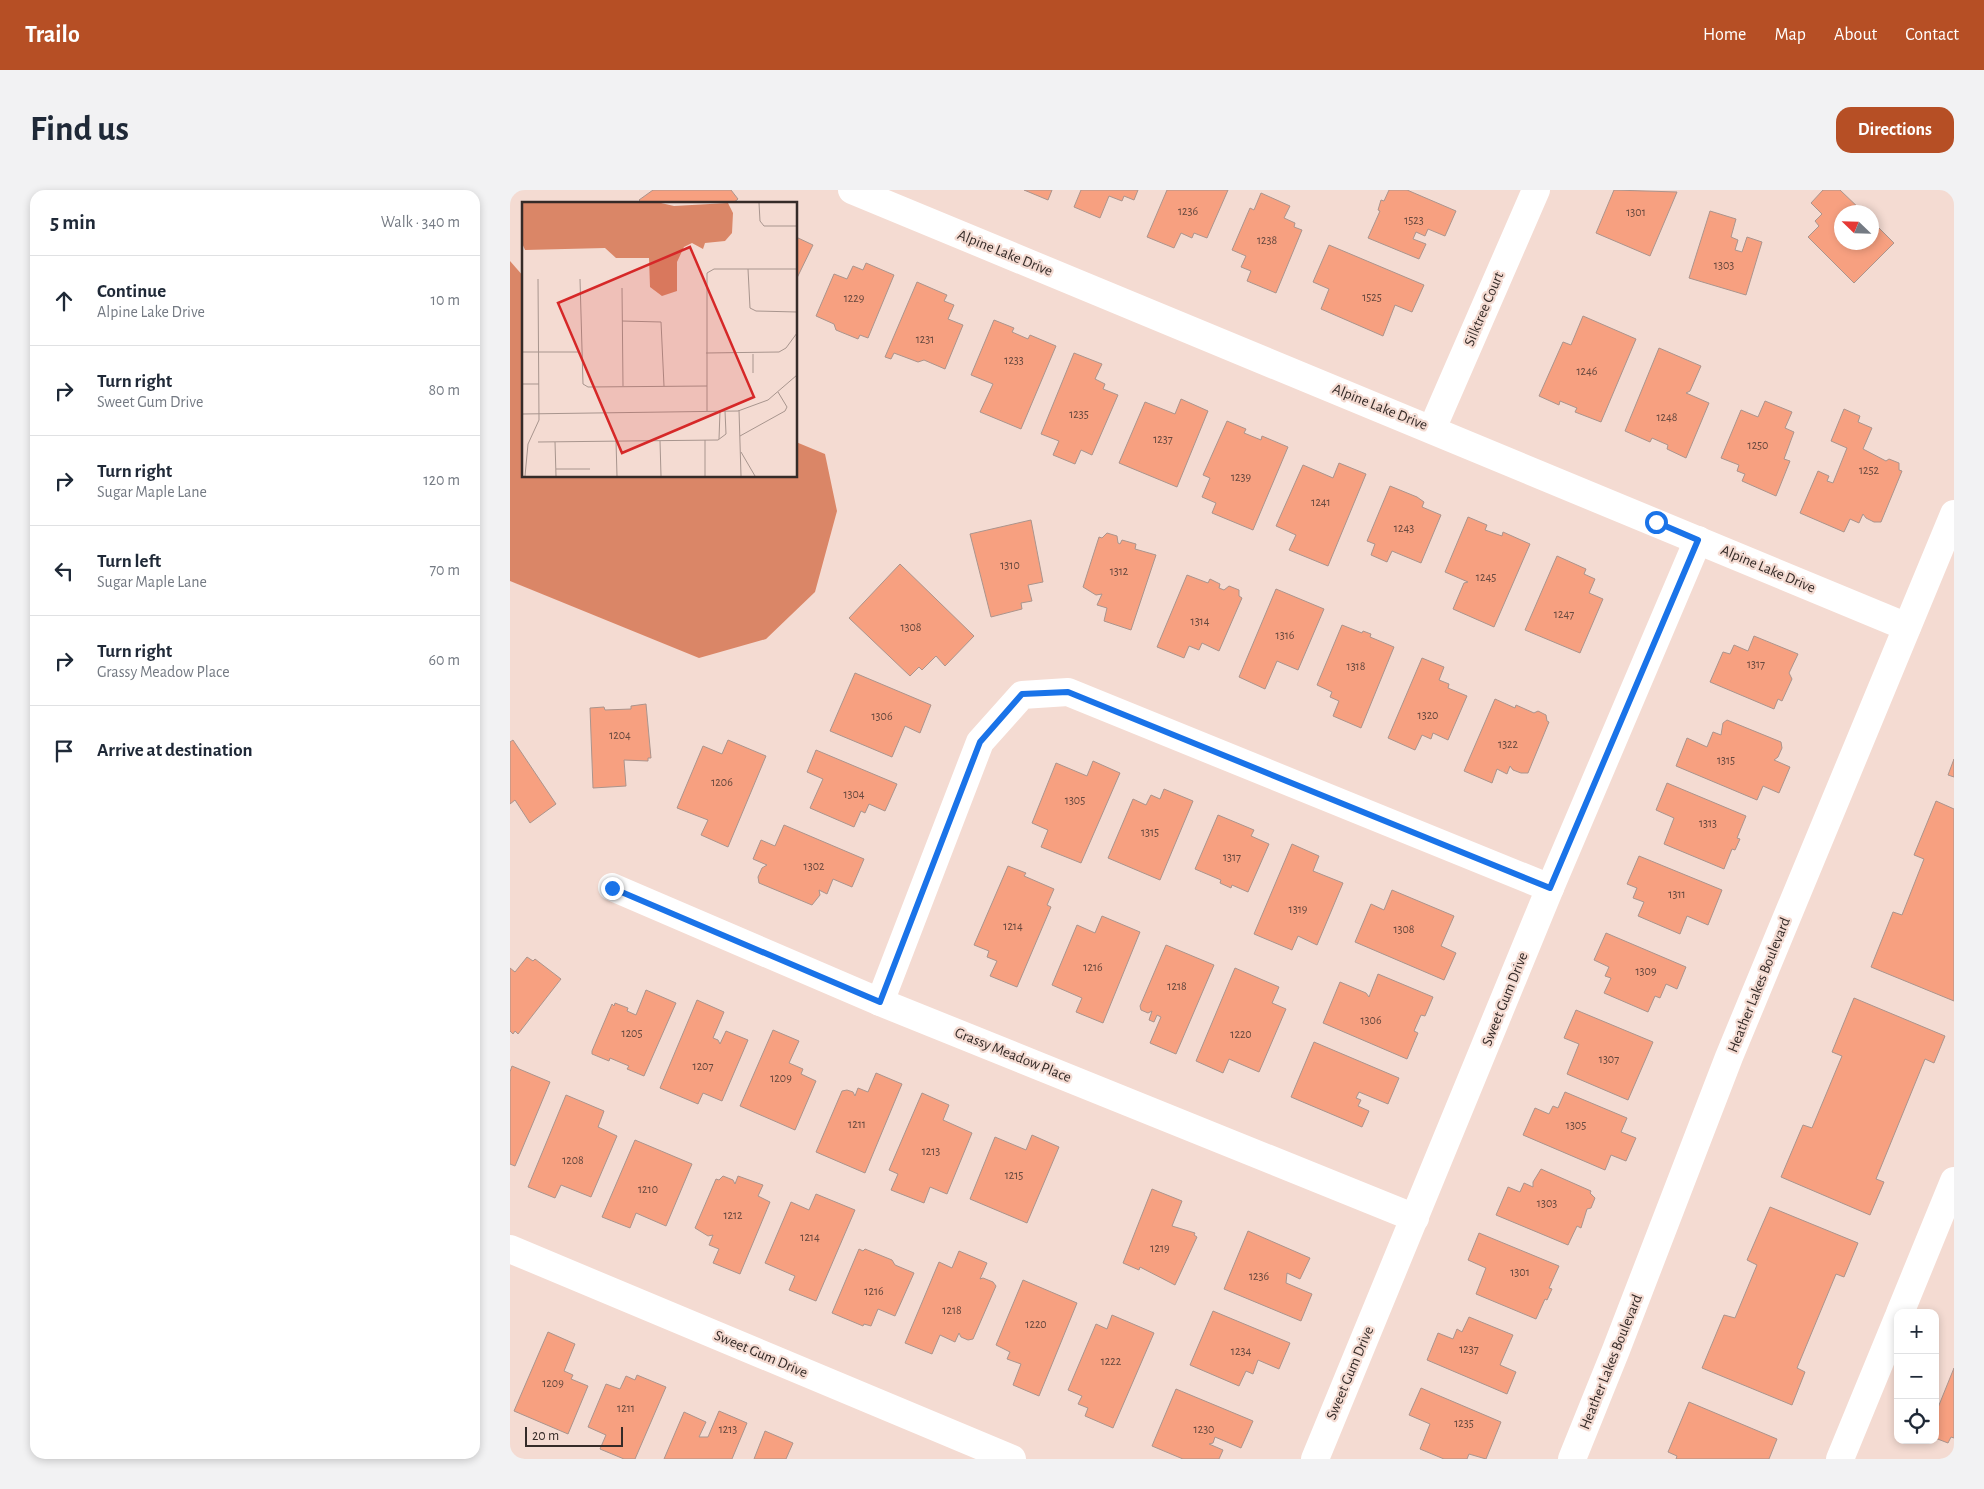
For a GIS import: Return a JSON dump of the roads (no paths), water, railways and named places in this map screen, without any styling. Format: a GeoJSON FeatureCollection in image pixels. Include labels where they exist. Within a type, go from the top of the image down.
{"type":"FeatureCollection","features":[{"type":"Feature","properties":{"kind":"street","name":"Alpine Lake Drive"},"geometry":{"type":"LineString","coordinates":[[852,190],[1907,627]]}},
{"type":"Feature","properties":{"kind":"street","name":"Silktree Court"},"geometry":{"type":"LineString","coordinates":[[1432,429],[1536,190]]}},
{"type":"Feature","properties":{"kind":"street","name":"Heather Lakes Boulevard"},"geometry":{"type":"LineString","coordinates":[[1572,1459],[1729,1058],[1953,519]]}},
{"type":"Feature","properties":{"kind":"street","name":"Sweet Gum Drive"},"geometry":{"type":"LineString","coordinates":[[1315,1459],[1550,888],[1698,540]]}},
{"type":"Feature","properties":{"kind":"street"},"geometry":{"type":"LineString","coordinates":[[880,1002],[980,742],[1022,694],[1068,692],[1550,888]]}},
{"type":"Feature","properties":{"kind":"street","name":"Grassy Meadow Place"},"geometry":{"type":"LineString","coordinates":[[612,888],[880,1002],[1415,1218]]}},
{"type":"Feature","properties":{"kind":"street"},"geometry":{"type":"LineString","coordinates":[[1902,1309],[1954,1181]]}},
{"type":"Feature","properties":{"kind":"street","name":"Sweet Gum Drive"},"geometry":{"type":"LineString","coordinates":[[510,1249],[982,1454],[1012,1459]]}},
{"type":"Feature","properties":{"kind":"street"},"geometry":{"type":"LineString","coordinates":[[1840,1459],[1894,1328]]}}]}
